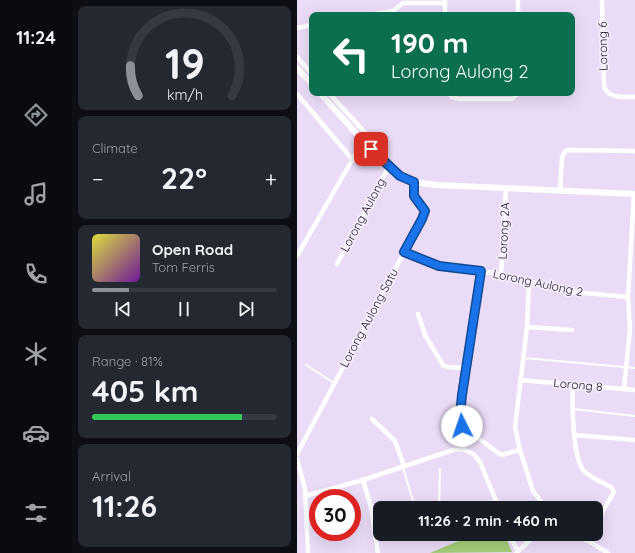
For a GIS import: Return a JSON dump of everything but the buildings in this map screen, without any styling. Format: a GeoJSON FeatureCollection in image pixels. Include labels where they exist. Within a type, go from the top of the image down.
{"type":"FeatureCollection","features":[{"type":"Feature","properties":{"kind":"street"},"geometry":{"type":"LineString","coordinates":[[518,0],[518,12]]}},
{"type":"Feature","properties":{"kind":"street","name":"Lorong 6"},"geometry":{"type":"LineString","coordinates":[[602,0],[604,86],[606,93],[610,95],[635,97]]}},
{"type":"Feature","properties":{"kind":"street"},"geometry":{"type":"LineString","coordinates":[[387,12],[393,11],[403,3],[445,1],[445,12]]}},
{"type":"Feature","properties":{"kind":"street"},"geometry":{"type":"LineString","coordinates":[[297,28],[309,26]]}},
{"type":"Feature","properties":{"kind":"street"},"geometry":{"type":"LineString","coordinates":[[297,57],[309,71]]}},
{"type":"Feature","properties":{"kind":"street"},"geometry":{"type":"LineString","coordinates":[[297,68],[309,81]]}},
{"type":"Feature","properties":{"kind":"street"},"geometry":{"type":"LineString","coordinates":[[297,94],[352,159]]}},
{"type":"Feature","properties":{"kind":"street"},"geometry":{"type":"LineString","coordinates":[[323,96],[363,141],[389,166],[400,176],[414,182],[436,185],[635,194],[628,297],[632,329],[624,389]]}},
{"type":"Feature","properties":{"kind":"street"},"geometry":{"type":"LineString","coordinates":[[332,96],[370,138],[377,147],[379,156]]}},
{"type":"Feature","properties":{"kind":"street"},"geometry":{"type":"LineString","coordinates":[[451,96],[459,99],[511,99],[515,96]]}},
{"type":"Feature","properties":{"kind":"street"},"geometry":{"type":"LineString","coordinates":[[297,256],[363,141]]}},
{"type":"Feature","properties":{"kind":"street"},"geometry":{"type":"LineString","coordinates":[[560,190],[562,156],[566,150],[635,151]]}},
{"type":"Feature","properties":{"kind":"street","name":"Lorong Aulong"},"geometry":{"type":"LineString","coordinates":[[337,264],[389,166]]}},
{"type":"Feature","properties":{"kind":"street","name":"Lorong Aulong Satu"},"geometry":{"type":"LineString","coordinates":[[297,454],[424,215],[423,208],[414,196],[414,182]]}},
{"type":"Feature","properties":{"kind":"street","name":"Lorong 2A"},"geometry":{"type":"LineString","coordinates":[[501,275],[506,187]]}},
{"type":"Feature","properties":{"kind":"street","name":"Lorong Aulong 2"},"geometry":{"type":"LineString","coordinates":[[404,252],[439,266],[481,271],[573,292],[628,297]]}},
{"type":"Feature","properties":{"kind":"street"},"geometry":{"type":"LineString","coordinates":[[481,271],[460,415],[462,426],[501,455],[520,450]]}},
{"type":"Feature","properties":{"kind":"street"},"geometry":{"type":"LineString","coordinates":[[529,283],[527,327],[515,420],[520,450],[533,491],[541,501]]}},
{"type":"Feature","properties":{"kind":"street"},"geometry":{"type":"LineString","coordinates":[[418,314],[425,335],[443,365],[447,367],[466,368]]}},
{"type":"Feature","properties":{"kind":"street"},"geometry":{"type":"LineString","coordinates":[[527,327],[572,330]]}},
{"type":"Feature","properties":{"kind":"street","name":"Lorong 8"},"geometry":{"type":"LineString","coordinates":[[520,380],[635,390]]}},
{"type":"Feature","properties":{"kind":"street"},"geometry":{"type":"LineString","coordinates":[[573,385],[572,409],[574,434],[583,469],[614,492],[603,511]]}},
{"type":"Feature","properties":{"kind":"street"},"geometry":{"type":"LineString","coordinates":[[372,419],[395,441],[403,466]]}},
{"type":"Feature","properties":{"kind":"street"},"geometry":{"type":"LineString","coordinates":[[463,449],[471,433]]}},
{"type":"Feature","properties":{"kind":"street"},"geometry":{"type":"LineString","coordinates":[[574,434],[635,440]]}},
{"type":"Feature","properties":{"kind":"street"},"geometry":{"type":"LineString","coordinates":[[305,496],[363,480],[453,450],[463,449],[475,456],[481,462],[496,501]]}},
{"type":"Feature","properties":{"kind":"street"},"geometry":{"type":"LineString","coordinates":[[297,459],[304,481],[308,553]]}},
{"type":"Feature","properties":{"kind":"street"},"geometry":{"type":"LineString","coordinates":[[363,480],[371,507],[378,553]]}},
{"type":"Feature","properties":{"kind":"street"},"geometry":{"type":"LineString","coordinates":[[512,541],[517,552],[529,541]]}},
{"type":"Feature","properties":{"kind":"street"},"geometry":{"type":"LineString","coordinates":[[588,541],[608,553]]}},
{"type":"Feature","properties":{"kind":"lane"},"geometry":{"type":"LineString","coordinates":[[523,358],[635,368]]}},
{"type":"Feature","properties":{"kind":"lane"},"geometry":{"type":"LineString","coordinates":[[306,365],[334,383]]}},
{"type":"Feature","properties":{"kind":"lane"},"geometry":{"type":"LineString","coordinates":[[572,409],[635,416]]}},
{"type":"Feature","properties":{"kind":"lane"},"geometry":{"type":"LineString","coordinates":[[403,466],[413,501]]}},
{"type":"Feature","properties":{"kind":"lane"},"geometry":{"type":"LineString","coordinates":[[439,469],[439,501]]}},
{"type":"Feature","properties":{"kind":"green space"},"geometry":{"type":"Polygon","coordinates":[[[458,541],[507,541],[512,552],[430,553],[458,541]]]}},
{"type":"Feature","properties":{"kind":"route"},"geometry":{"type":"LineString","coordinates":[[371,149],[400,176],[414,182],[414,196],[425,211],[404,252],[434,265],[481,271],[460,408],[462,426]]}}]}
